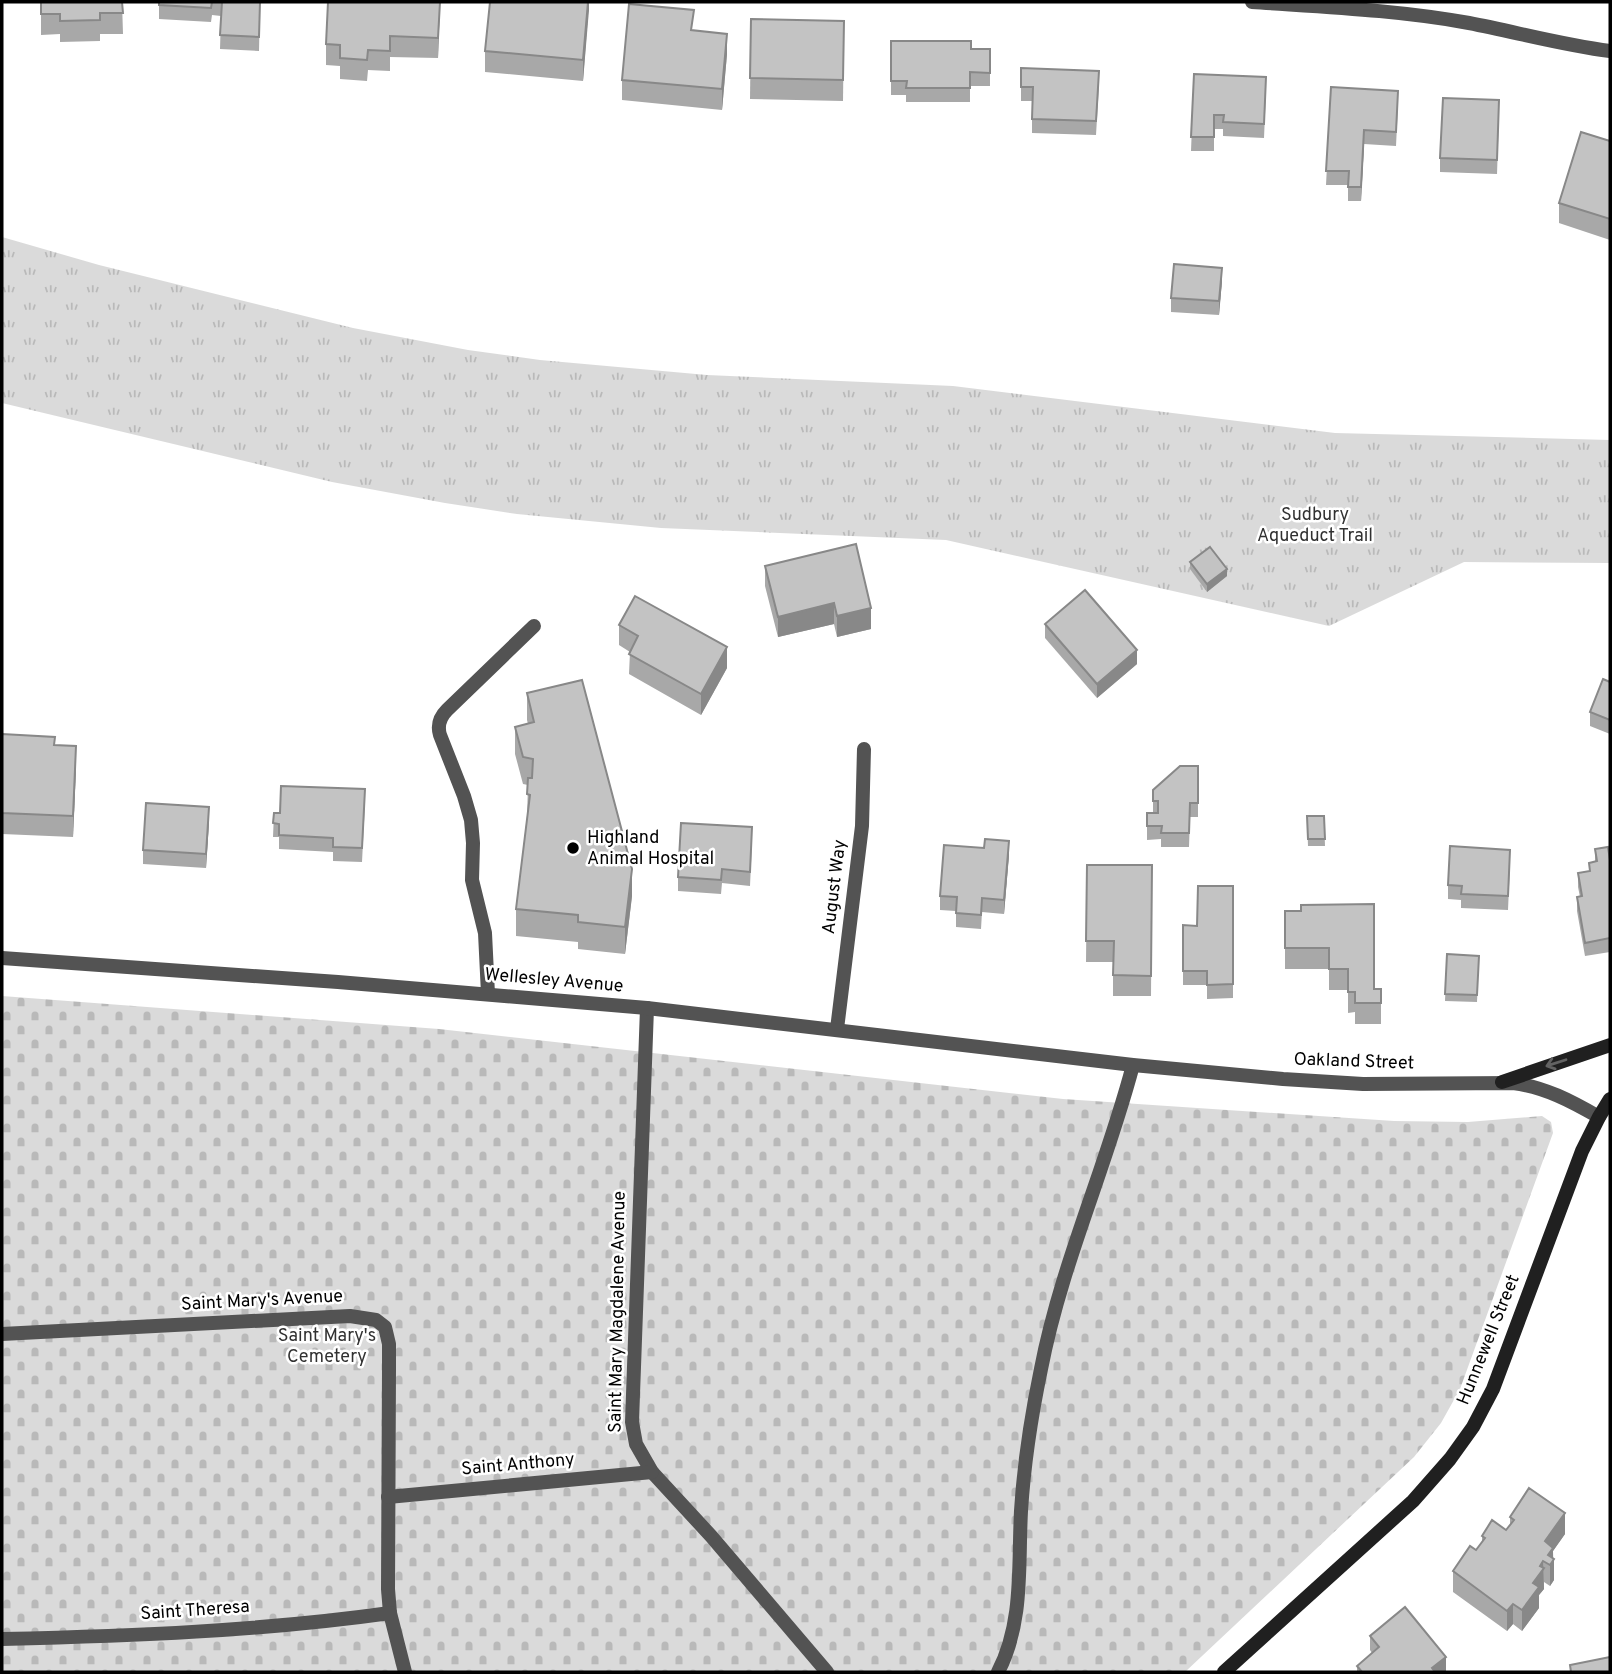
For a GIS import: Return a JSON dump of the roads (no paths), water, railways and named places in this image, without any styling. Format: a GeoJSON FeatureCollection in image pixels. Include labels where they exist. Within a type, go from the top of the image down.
{"type":"FeatureCollection","features":[{"type":"Feature","properties":{"kind":"main road"},"geometry":{"type":"LineString","coordinates":[[1502,1082],[1610,1045]]}},
{"type":"Feature","properties":{"kind":"main road","name":"Hunnewell Street"},"geometry":{"type":"LineString","coordinates":[[1224,1672],[1413,1501],[1450,1459],[1473,1427],[1493,1389],[1577,1165],[1610,1099]]}},
{"type":"Feature","properties":{"kind":"street"},"geometry":{"type":"LineString","coordinates":[[1252,2],[1304,4],[1469,23],[1573,46],[1610,51]]}},
{"type":"Feature","properties":{"kind":"street"},"geometry":{"type":"LineString","coordinates":[[488,994],[485,933],[472,880],[471,820],[439,726],[447,710],[534,626]]}},
{"type":"Feature","properties":{"kind":"street","name":"August Way"},"geometry":{"type":"LineString","coordinates":[[837,1029],[862,826],[864,750]]}},
{"type":"Feature","properties":{"kind":"street","name":"Wellesley Avenue"},"geometry":{"type":"LineString","coordinates":[[2,958],[647,1008],[1102,1061]]}},
{"type":"Feature","properties":{"kind":"street","name":"Saint Mary Magdalene Avenue"},"geometry":{"type":"LineString","coordinates":[[647,1008],[632,1422],[636,1444],[652,1472],[711,1536],[827,1672]]}},
{"type":"Feature","properties":{"kind":"street","name":"Oakland Street"},"geometry":{"type":"LineString","coordinates":[[1102,1061],[1363,1084],[1524,1084],[1548,1091],[1599,1117]]}},
{"type":"Feature","properties":{"kind":"street"},"geometry":{"type":"LineString","coordinates":[[998,1672],[1015,1624],[1026,1450],[1051,1318],[1114,1131],[1133,1065]]}},
{"type":"Feature","properties":{"kind":"street","name":"Saint Mary's Avenue"},"geometry":{"type":"LineString","coordinates":[[2,1334],[350,1316],[376,1320],[385,1327],[389,1344],[390,1613],[405,1672]]}},
{"type":"Feature","properties":{"kind":"street","name":"Saint Anthony"},"geometry":{"type":"LineString","coordinates":[[388,1497],[652,1472]]}},
{"type":"Feature","properties":{"kind":"street","name":"Saint Theresa"},"geometry":{"type":"LineString","coordinates":[[2,1639],[225,1629],[390,1613]]}},
{"type":"Feature","properties":{"kind":"place","name":"Highland Animal Hospital"},"geometry":{"type":"Point","coordinates":[573,848]}},
{"type":"Feature","properties":{"kind":"park label","name":"Sudbury Aqueduct Trail"},"geometry":{"type":"Point","coordinates":[1315,525]}},
{"type":"Feature","properties":{"kind":"park label","name":"Saint Mary's Cemetery"},"geometry":{"type":"Point","coordinates":[327,1346]}}]}
